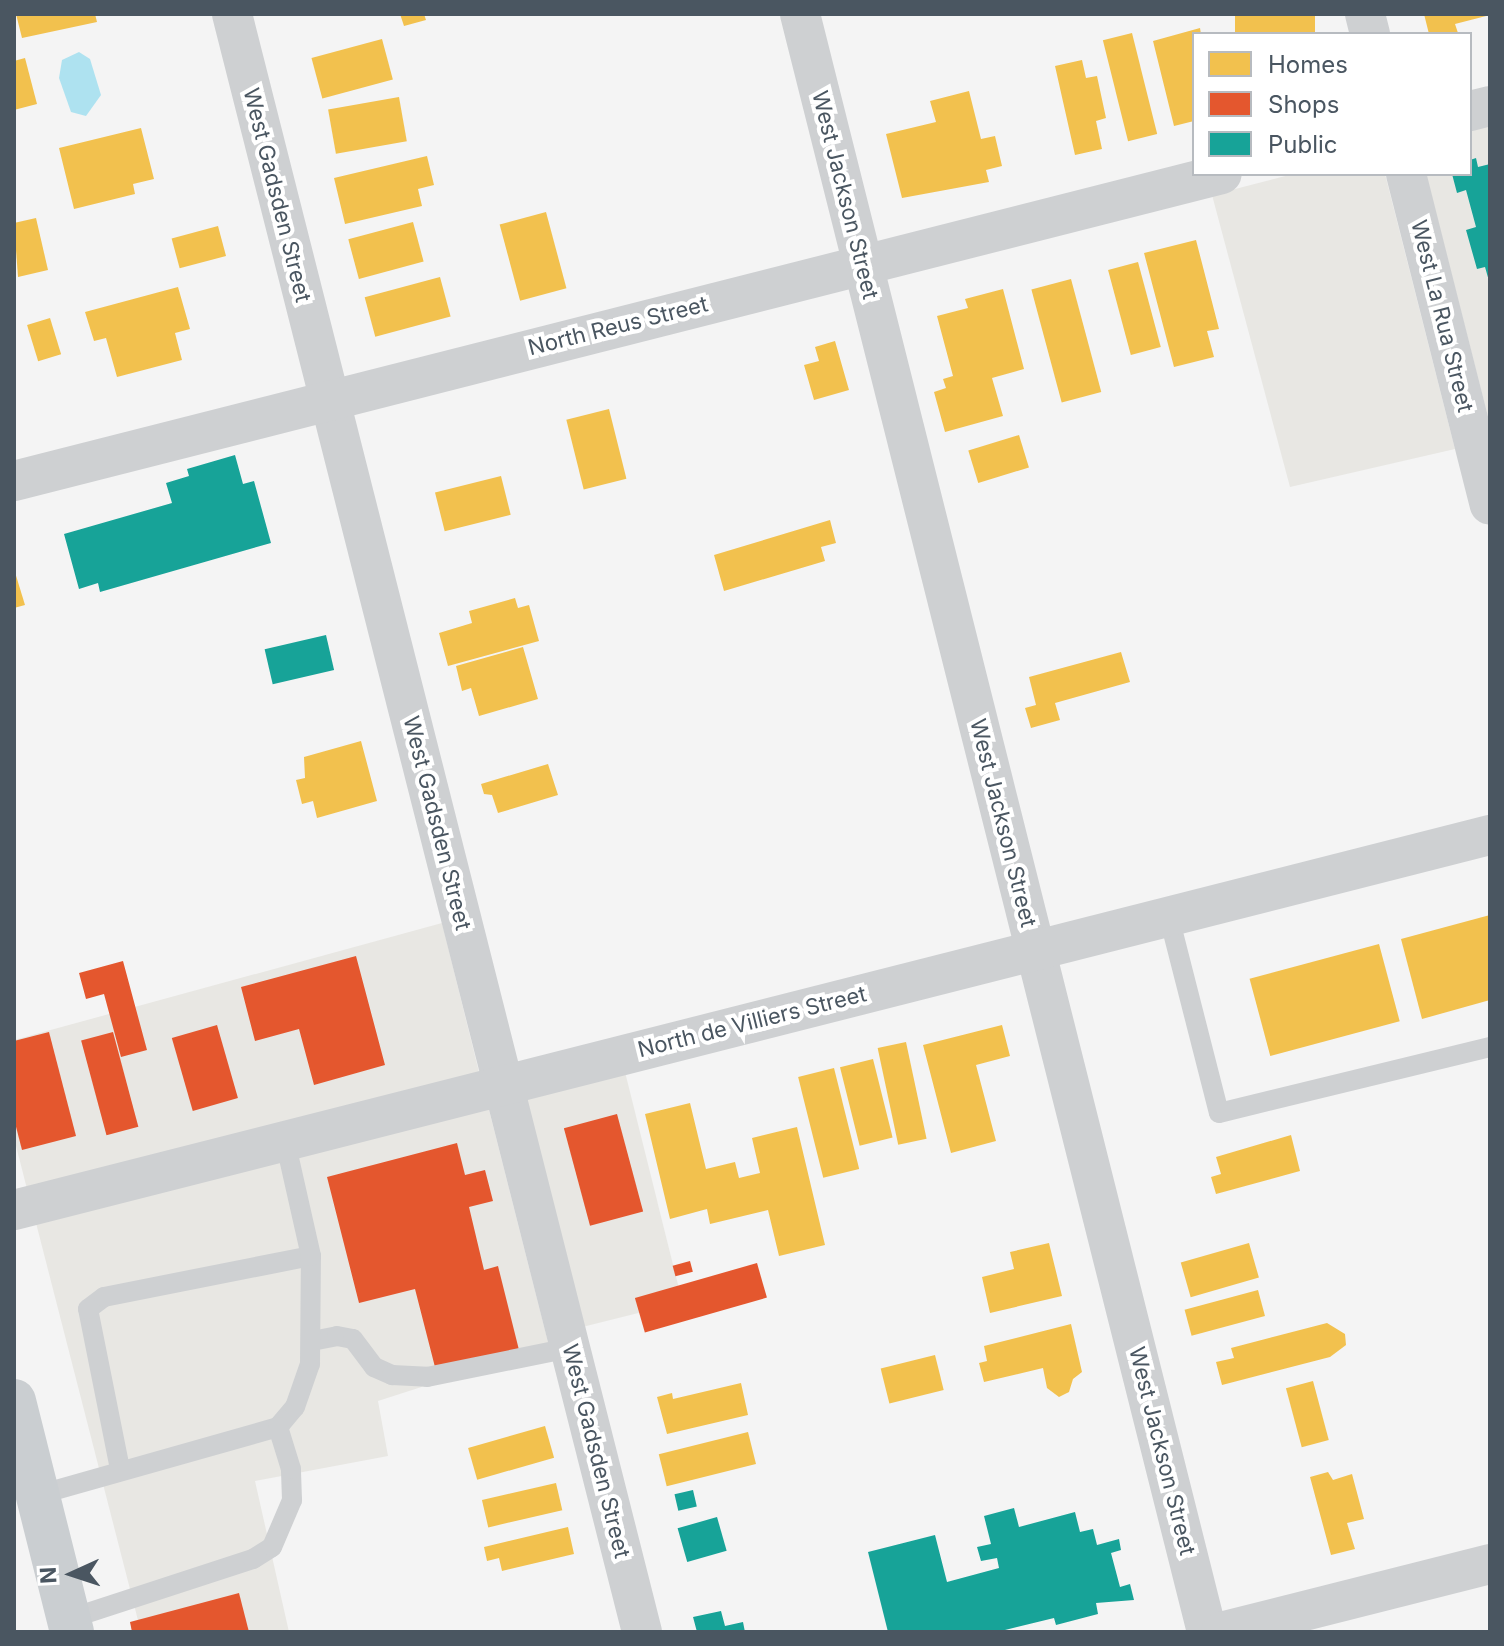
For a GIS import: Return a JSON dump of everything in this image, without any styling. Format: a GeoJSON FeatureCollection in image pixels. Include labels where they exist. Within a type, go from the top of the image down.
{"type":"FeatureCollection","features":[{"type":"Feature","properties":{"kind":"main road"},"geometry":{"type":"LineString","coordinates":[[14,1401],[71,1626]]}},
{"type":"Feature","properties":{"kind":"street","name":"West Gadsden Street"},"geometry":{"type":"LineString","coordinates":[[232,14],[642,1632]]}},
{"type":"Feature","properties":{"kind":"street","name":"West Jackson Street"},"geometry":{"type":"LineString","coordinates":[[800,14],[1207,1632]]}},
{"type":"Feature","properties":{"kind":"street","name":"North Reus Street"},"geometry":{"type":"LineString","coordinates":[[14,481],[1214,176]]}},
{"type":"Feature","properties":{"kind":"street","name":"West La Rua Street"},"geometry":{"type":"LineString","coordinates":[[1407,176],[1490,505]]}},
{"type":"Feature","properties":{"kind":"street","name":"North de Villiers Street"},"geometry":{"type":"LineString","coordinates":[[14,1210],[1490,835]]}},
{"type":"Feature","properties":{"kind":"street"},"geometry":{"type":"LineString","coordinates":[[1221,1632],[1490,1564]]}},
{"type":"Feature","properties":{"kind":"lane"},"geometry":{"type":"LineString","coordinates":[[1169,917],[1219,1113],[1490,1047]]}},
{"type":"Feature","properties":{"kind":"lane"},"geometry":{"type":"LineString","coordinates":[[38,1495],[120,1469],[278,1427],[295,1407],[312,1341],[311,1256],[285,1141]]}},
{"type":"Feature","properties":{"kind":"lane"},"geometry":{"type":"LineString","coordinates":[[120,1469],[88,1309],[104,1297],[311,1256]]}},
{"type":"Feature","properties":{"kind":"lane"},"geometry":{"type":"LineString","coordinates":[[312,1341],[337,1336],[353,1339],[374,1367],[392,1375],[427,1377],[570,1348]]}},
{"type":"Feature","properties":{"kind":"lane"},"geometry":{"type":"LineString","coordinates":[[71,1626],[253,1559],[272,1547],[292,1500],[291,1469],[278,1427]]}},
{"type":"Feature","properties":{"kind":"shaded area"},"geometry":{"type":"Polygon","coordinates":[[[1490,124],[1490,425],[1427,176],[1472,176],[1472,128],[1490,124]]]}},
{"type":"Feature","properties":{"kind":"shaded area"},"geometry":{"type":"Polygon","coordinates":[[[1285,176],[1386,176],[1455,449],[1290,487],[1212,195],[1285,176]]]}},
{"type":"Feature","properties":{"kind":"shaded area"},"geometry":{"type":"Polygon","coordinates":[[[442,923],[479,1072],[27,1189],[14,1138],[14,1040],[442,923]]]}},
{"type":"Feature","properties":{"kind":"shaded area"},"geometry":{"type":"Polygon","coordinates":[[[625,1072],[682,1302],[583,1327],[526,1097],[625,1072]]]}},
{"type":"Feature","properties":{"kind":"shaded area"},"geometry":{"type":"Polygon","coordinates":[[[488,1106],[549,1346],[378,1401],[388,1456],[255,1481],[289,1632],[141,1632],[36,1223],[488,1106]]]}},
{"type":"Feature","properties":{"kind":"water"},"geometry":{"type":"Polygon","coordinates":[[[79,52],[90,59],[101,95],[86,116],[71,112],[59,78],[62,60],[79,52]]]}},
{"type":"Feature","properties":{"kind":"building: Homes"},"geometry":{"type":"Polygon","coordinates":[[[16,14],[95,14],[97,22],[22,38],[16,14]]]}},
{"type":"Feature","properties":{"kind":"building: Homes"},"geometry":{"type":"Polygon","coordinates":[[[400,14],[424,14],[426,20],[404,26],[400,14]]]}},
{"type":"Feature","properties":{"kind":"building: Homes"},"geometry":{"type":"Polygon","coordinates":[[[1235,14],[1315,14],[1315,32],[1235,32],[1235,14]]]}},
{"type":"Feature","properties":{"kind":"building: Homes"},"geometry":{"type":"Polygon","coordinates":[[[1424,14],[1490,14],[1455,24],[1458,32],[1428,32],[1424,14]]]}},
{"type":"Feature","properties":{"kind":"building: Homes"},"geometry":{"type":"Polygon","coordinates":[[[1200,28],[1201,32],[1192,32],[1192,122],[1174,126],[1153,41],[1200,28]]]}},
{"type":"Feature","properties":{"kind":"building: Homes"},"geometry":{"type":"Polygon","coordinates":[[[1132,33],[1157,134],[1128,141],[1103,40],[1132,33]]]}},
{"type":"Feature","properties":{"kind":"building: Homes"},"geometry":{"type":"Polygon","coordinates":[[[382,39],[393,80],[322,98],[311,58],[382,39]]]}},
{"type":"Feature","properties":{"kind":"building: Homes"},"geometry":{"type":"Polygon","coordinates":[[[25,58],[37,104],[14,110],[14,61],[25,58]]]}},
{"type":"Feature","properties":{"kind":"building: Homes"},"geometry":{"type":"Polygon","coordinates":[[[1082,60],[1086,78],[1097,76],[1106,118],[1096,121],[1102,149],[1075,155],[1055,66],[1082,60]]]}},
{"type":"Feature","properties":{"kind":"building: Homes"},"geometry":{"type":"Polygon","coordinates":[[[969,91],[981,139],[995,136],[1002,166],[986,170],[989,182],[902,198],[886,134],[936,122],[930,101],[969,91]]]}},
{"type":"Feature","properties":{"kind":"building: Homes"},"geometry":{"type":"Polygon","coordinates":[[[399,97],[407,141],[336,154],[328,110],[399,97]]]}},
{"type":"Feature","properties":{"kind":"building: Homes"},"geometry":{"type":"Polygon","coordinates":[[[141,128],[154,179],[133,184],[135,194],[74,209],[59,148],[141,128]]]}},
{"type":"Feature","properties":{"kind":"building: Homes"},"geometry":{"type":"Polygon","coordinates":[[[427,156],[434,185],[418,189],[422,206],[345,224],[334,178],[427,156]]]}},
{"type":"Feature","properties":{"kind":"building: Homes"},"geometry":{"type":"Polygon","coordinates":[[[546,212],[566,288],[520,301],[500,224],[546,212]]]}},
{"type":"Feature","properties":{"kind":"building: Homes"},"geometry":{"type":"Polygon","coordinates":[[[36,218],[48,270],[18,277],[14,223],[36,218]]]}},
{"type":"Feature","properties":{"kind":"building: Homes"},"geometry":{"type":"Polygon","coordinates":[[[413,222],[424,262],[359,279],[348,239],[413,222]]]}},
{"type":"Feature","properties":{"kind":"building: Homes"},"geometry":{"type":"Polygon","coordinates":[[[218,226],[226,256],[180,268],[172,238],[218,226]]]}},
{"type":"Feature","properties":{"kind":"building: Homes"},"geometry":{"type":"Polygon","coordinates":[[[1196,240],[1219,329],[1207,331],[1214,357],[1174,367],[1144,253],[1196,240]]]}},
{"type":"Feature","properties":{"kind":"building: Homes"},"geometry":{"type":"Polygon","coordinates":[[[1138,262],[1161,347],[1131,355],[1108,270],[1138,262]]]}},
{"type":"Feature","properties":{"kind":"building: Homes"},"geometry":{"type":"Polygon","coordinates":[[[440,277],[451,317],[375,337],[365,297],[440,277]]]}},
{"type":"Feature","properties":{"kind":"building: Homes"},"geometry":{"type":"Polygon","coordinates":[[[1071,279],[1101,392],[1062,403],[1031,290],[1071,279]]]}},
{"type":"Feature","properties":{"kind":"building: Homes"},"geometry":{"type":"Polygon","coordinates":[[[178,287],[190,329],[175,333],[182,360],[117,377],[106,338],[94,341],[85,312],[178,287]]]}},
{"type":"Feature","properties":{"kind":"building: Homes"},"geometry":{"type":"Polygon","coordinates":[[[1003,289],[1024,369],[992,378],[1003,416],[945,432],[934,392],[946,388],[943,379],[953,376],[937,316],[968,308],[965,299],[1003,289]]]}},
{"type":"Feature","properties":{"kind":"building: Homes"},"geometry":{"type":"Polygon","coordinates":[[[50,318],[61,354],[38,361],[27,325],[50,318]]]}},
{"type":"Feature","properties":{"kind":"building: Homes"},"geometry":{"type":"Polygon","coordinates":[[[835,341],[849,390],[814,400],[804,365],[819,361],[815,347],[835,341]]]}},
{"type":"Feature","properties":{"kind":"building: Homes"},"geometry":{"type":"Polygon","coordinates":[[[609,409],[626,479],[584,490],[566,420],[609,409]]]}},
{"type":"Feature","properties":{"kind":"building: Homes"},"geometry":{"type":"Polygon","coordinates":[[[1019,435],[1029,468],[978,483],[968,450],[1019,435]]]}},
{"type":"Feature","properties":{"kind":"building: Homes"},"geometry":{"type":"Polygon","coordinates":[[[501,476],[511,515],[445,531],[435,492],[501,476]]]}},
{"type":"Feature","properties":{"kind":"building: Homes"},"geometry":{"type":"Polygon","coordinates":[[[830,520],[836,543],[821,547],[825,561],[724,591],[714,555],[830,520]]]}},
{"type":"Feature","properties":{"kind":"building: Homes"},"geometry":{"type":"Polygon","coordinates":[[[14,569],[25,605],[14,608],[14,569]]]}},
{"type":"Feature","properties":{"kind":"building: Homes"},"geometry":{"type":"Polygon","coordinates":[[[515,598],[518,608],[529,605],[539,641],[448,666],[439,633],[472,623],[469,611],[515,598]]]}},
{"type":"Feature","properties":{"kind":"building: Homes"},"geometry":{"type":"Polygon","coordinates":[[[523,647],[538,699],[479,716],[471,688],[462,691],[456,666],[523,647]]]}},
{"type":"Feature","properties":{"kind":"building: Homes"},"geometry":{"type":"Polygon","coordinates":[[[1121,652],[1130,682],[1055,703],[1060,720],[1031,728],[1025,708],[1036,705],[1029,677],[1121,652]]]}},
{"type":"Feature","properties":{"kind":"building: Homes"},"geometry":{"type":"Polygon","coordinates":[[[361,741],[377,801],[317,818],[313,801],[302,804],[296,780],[305,778],[304,757],[361,741]]]}},
{"type":"Feature","properties":{"kind":"building: Homes"},"geometry":{"type":"Polygon","coordinates":[[[548,764],[558,795],[498,813],[492,795],[484,794],[481,784],[548,764]]]}},
{"type":"Feature","properties":{"kind":"building: Homes"},"geometry":{"type":"Polygon","coordinates":[[[1490,915],[1490,1000],[1422,1019],[1401,939],[1490,915]]]}},
{"type":"Feature","properties":{"kind":"building: Homes"},"geometry":{"type":"Polygon","coordinates":[[[1379,944],[1400,1021],[1270,1056],[1250,979],[1379,944]]]}},
{"type":"Feature","properties":{"kind":"building: Homes"},"geometry":{"type":"Polygon","coordinates":[[[1002,1025],[1010,1056],[976,1065],[996,1141],[951,1153],[923,1045],[1002,1025]]]}},
{"type":"Feature","properties":{"kind":"building: Homes"},"geometry":{"type":"Polygon","coordinates":[[[906,1042],[927,1139],[898,1145],[878,1048],[906,1042]]]}},
{"type":"Feature","properties":{"kind":"building: Homes"},"geometry":{"type":"Polygon","coordinates":[[[873,1059],[893,1138],[860,1146],[840,1067],[873,1059]]]}},
{"type":"Feature","properties":{"kind":"building: Homes"},"geometry":{"type":"Polygon","coordinates":[[[834,1068],[859,1169],[823,1178],[798,1077],[834,1068]]]}},
{"type":"Feature","properties":{"kind":"building: Homes"},"geometry":{"type":"Polygon","coordinates":[[[690,1103],[706,1169],[735,1162],[739,1178],[760,1173],[752,1138],[797,1127],[825,1245],[779,1256],[768,1210],[710,1224],[707,1209],[670,1219],[645,1114],[690,1103]]]}},
{"type":"Feature","properties":{"kind":"building: Homes"},"geometry":{"type":"Polygon","coordinates":[[[1291,1135],[1300,1171],[1216,1194],[1211,1177],[1221,1174],[1216,1157],[1291,1135]]]}},
{"type":"Feature","properties":{"kind":"building: Homes"},"geometry":{"type":"Polygon","coordinates":[[[1049,1243],[1062,1296],[990,1313],[982,1277],[1014,1269],[1010,1252],[1049,1243]]]}},
{"type":"Feature","properties":{"kind":"building: Homes"},"geometry":{"type":"Polygon","coordinates":[[[1249,1243],[1259,1278],[1191,1297],[1181,1263],[1249,1243]]]}},
{"type":"Feature","properties":{"kind":"building: Homes"},"geometry":{"type":"Polygon","coordinates":[[[1258,1290],[1265,1316],[1192,1336],[1185,1310],[1258,1290]]]}},
{"type":"Feature","properties":{"kind":"building: Homes"},"geometry":{"type":"Polygon","coordinates":[[[1327,1323],[1345,1334],[1346,1345],[1330,1357],[1222,1385],[1216,1362],[1234,1358],[1231,1348],[1327,1323]]]}},
{"type":"Feature","properties":{"kind":"building: Homes"},"geometry":{"type":"Polygon","coordinates":[[[1071,1324],[1082,1372],[1073,1379],[1069,1392],[1059,1397],[1047,1388],[1043,1368],[984,1382],[979,1363],[987,1361],[984,1346],[1071,1324]]]}},
{"type":"Feature","properties":{"kind":"building: Homes"},"geometry":{"type":"Polygon","coordinates":[[[935,1355],[944,1390],[889,1403],[881,1369],[935,1355]]]}},
{"type":"Feature","properties":{"kind":"building: Homes"},"geometry":{"type":"Polygon","coordinates":[[[1313,1381],[1329,1440],[1302,1447],[1286,1388],[1313,1381]]]}},
{"type":"Feature","properties":{"kind":"building: Homes"},"geometry":{"type":"Polygon","coordinates":[[[741,1383],[748,1415],[667,1434],[657,1397],[672,1393],[673,1399],[741,1383]]]}},
{"type":"Feature","properties":{"kind":"building: Homes"},"geometry":{"type":"Polygon","coordinates":[[[545,1426],[554,1458],[477,1480],[468,1448],[545,1426]]]}},
{"type":"Feature","properties":{"kind":"building: Homes"},"geometry":{"type":"Polygon","coordinates":[[[748,1432],[756,1464],[667,1486],[659,1454],[748,1432]]]}},
{"type":"Feature","properties":{"kind":"building: Homes"},"geometry":{"type":"Polygon","coordinates":[[[1328,1472],[1333,1480],[1352,1474],[1364,1519],[1347,1523],[1355,1549],[1331,1555],[1310,1477],[1328,1472]]]}},
{"type":"Feature","properties":{"kind":"building: Homes"},"geometry":{"type":"Polygon","coordinates":[[[556,1483],[562,1510],[488,1527],[482,1500],[556,1483]]]}},
{"type":"Feature","properties":{"kind":"building: Homes"},"geometry":{"type":"Polygon","coordinates":[[[568,1527],[574,1554],[502,1571],[499,1558],[487,1561],[484,1547],[568,1527]]]}},
{"type":"Feature","properties":{"kind":"building: Shops"},"geometry":{"type":"Polygon","coordinates":[[[356,956],[385,1065],[314,1085],[299,1029],[255,1041],[241,987],[356,956]]]}},
{"type":"Feature","properties":{"kind":"building: Shops"},"geometry":{"type":"Polygon","coordinates":[[[123,961],[147,1050],[121,1057],[104,994],[86,999],[79,973],[123,961]]]}},
{"type":"Feature","properties":{"kind":"building: Shops"},"geometry":{"type":"Polygon","coordinates":[[[217,1025],[238,1098],[193,1111],[172,1038],[217,1025]]]}},
{"type":"Feature","properties":{"kind":"building: Shops"},"geometry":{"type":"Polygon","coordinates":[[[49,1032],[76,1136],[22,1150],[14,1119],[14,1041],[49,1032]]]}},
{"type":"Feature","properties":{"kind":"building: Shops"},"geometry":{"type":"Polygon","coordinates":[[[113,1032],[138,1127],[106,1135],[81,1041],[113,1032]]]}},
{"type":"Feature","properties":{"kind":"building: Shops"},"geometry":{"type":"Polygon","coordinates":[[[617,1114],[643,1212],[590,1226],[564,1128],[617,1114]]]}},
{"type":"Feature","properties":{"kind":"building: Shops"},"geometry":{"type":"Polygon","coordinates":[[[457,1143],[465,1175],[485,1170],[493,1201],[469,1207],[484,1270],[498,1266],[519,1350],[436,1371],[415,1289],[359,1303],[327,1177],[457,1143]]]}},
{"type":"Feature","properties":{"kind":"building: Shops"},"geometry":{"type":"Polygon","coordinates":[[[690,1261],[693,1272],[675,1276],[673,1266],[690,1261]]]}},
{"type":"Feature","properties":{"kind":"building: Shops"},"geometry":{"type":"Polygon","coordinates":[[[757,1263],[767,1298],[645,1333],[635,1298],[757,1263]]]}},
{"type":"Feature","properties":{"kind":"building: Shops"},"geometry":{"type":"Polygon","coordinates":[[[239,1593],[249,1632],[132,1632],[130,1622],[239,1593]]]}},
{"type":"Feature","properties":{"kind":"building: Public"},"geometry":{"type":"Polygon","coordinates":[[[1476,158],[1478,167],[1490,164],[1489,281],[1485,267],[1477,269],[1466,230],[1476,227],[1466,190],[1457,193],[1453,176],[1472,176],[1472,159],[1476,158]]]}},
{"type":"Feature","properties":{"kind":"building: Public"},"geometry":{"type":"Polygon","coordinates":[[[235,455],[243,484],[254,481],[271,543],[100,592],[98,583],[79,589],[64,534],[172,503],[166,483],[189,476],[187,469],[235,455]]]}},
{"type":"Feature","properties":{"kind":"building: Public"},"geometry":{"type":"Polygon","coordinates":[[[326,635],[334,670],[273,684],[265,649],[326,635]]]}},
{"type":"Feature","properties":{"kind":"building: Public"},"geometry":{"type":"Polygon","coordinates":[[[693,1490],[697,1507],[678,1511],[674,1494],[693,1490]]]}},
{"type":"Feature","properties":{"kind":"building: Public"},"geometry":{"type":"Polygon","coordinates":[[[1014,1508],[1019,1527],[1075,1512],[1080,1532],[1093,1529],[1097,1545],[1119,1539],[1121,1550],[1111,1553],[1120,1587],[1130,1584],[1134,1600],[1096,1603],[1098,1614],[1056,1625],[1054,1618],[997,1632],[888,1632],[868,1552],[935,1535],[947,1582],[999,1568],[997,1558],[981,1561],[977,1547],[991,1544],[984,1516],[1014,1508]]]}},
{"type":"Feature","properties":{"kind":"building: Public"},"geometry":{"type":"Polygon","coordinates":[[[717,1517],[727,1551],[687,1562],[678,1528],[717,1517]]]}},
{"type":"Feature","properties":{"kind":"building: Public"},"geometry":{"type":"Polygon","coordinates":[[[721,1611],[725,1626],[743,1622],[745,1632],[697,1632],[693,1617],[721,1611]]]}}]}
